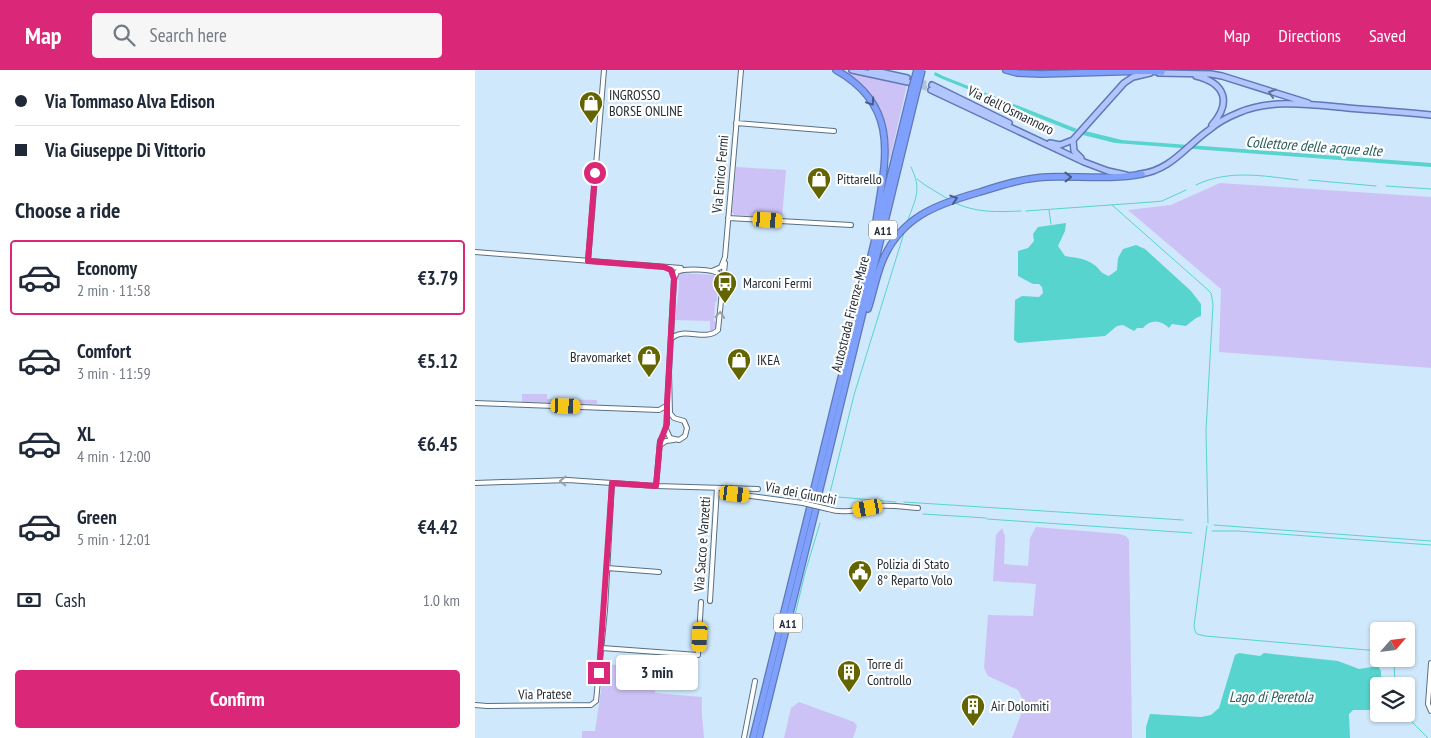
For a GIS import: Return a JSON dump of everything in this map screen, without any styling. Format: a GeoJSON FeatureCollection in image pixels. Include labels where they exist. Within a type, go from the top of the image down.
{"type":"FeatureCollection","features":[{"type":"Feature","properties":{"kind":"highway"},"geometry":{"type":"LineString","coordinates":[[835,70],[854,82],[867,96],[877,110],[884,136],[886,154],[885,173],[868,270]]}},
{"type":"Feature","properties":{"kind":"highway","name":"Autostrada Firenze-Mare"},"geometry":{"type":"LineString","coordinates":[[753,738],[849,370],[915,89],[917,70]]}},
{"type":"Feature","properties":{"kind":"highway","name":"Autostrada Firenze-Mare"},"geometry":{"type":"LineString","coordinates":[[759,738],[868,270],[915,89],[922,70]]}},
{"type":"Feature","properties":{"kind":"highway"},"geometry":{"type":"LineString","coordinates":[[1006,70],[1017,73],[1041,74],[1162,72]]}},
{"type":"Feature","properties":{"kind":"highway"},"geometry":{"type":"LineString","coordinates":[[849,370],[881,264],[891,243],[899,233],[921,214],[933,207],[960,197],[1020,181],[1048,177],[1122,178],[1142,174]]}},
{"type":"Feature","properties":{"kind":"main road"},"geometry":{"type":"LineString","coordinates":[[852,70],[907,80],[871,70]]}},
{"type":"Feature","properties":{"kind":"main road","name":"Via dell'Osmannoro"},"geometry":{"type":"LineString","coordinates":[[1319,106],[1275,94],[1222,76],[1162,72],[1137,75],[1128,79],[1073,140],[1052,144],[931,87],[1084,162],[1117,174],[1142,174],[1164,166],[1179,156],[1209,129],[1239,113],[1259,106],[1283,104],[1431,115]]}},
{"type":"Feature","properties":{"kind":"main road"},"geometry":{"type":"LineString","coordinates":[[1186,73],[1208,79],[1214,83],[1223,95],[1222,112],[1209,129]]}},
{"type":"Feature","properties":{"kind":"main road"},"geometry":{"type":"LineString","coordinates":[[1073,140],[1073,149],[1076,153],[1097,167]]}},
{"type":"Feature","properties":{"kind":"street"},"geometry":{"type":"LineString","coordinates":[[588,261],[604,70]]}},
{"type":"Feature","properties":{"kind":"street","name":"Via Enrico Fermi"},"geometry":{"type":"LineString","coordinates":[[723,282],[740,71]]}},
{"type":"Feature","properties":{"kind":"street"},"geometry":{"type":"LineString","coordinates":[[736,123],[834,131]]}},
{"type":"Feature","properties":{"kind":"street"},"geometry":{"type":"LineString","coordinates":[[728,218],[851,225]]}},
{"type":"Feature","properties":{"kind":"street"},"geometry":{"type":"LineString","coordinates":[[475,252],[709,271],[719,274],[723,282],[717,331],[710,335],[682,334],[675,332],[672,324]]}},
{"type":"Feature","properties":{"kind":"street"},"geometry":{"type":"LineString","coordinates":[[709,271],[721,267],[725,257]]}},
{"type":"Feature","properties":{"kind":"street"},"geometry":{"type":"LineString","coordinates":[[664,267],[671,270],[674,279]]}},
{"type":"Feature","properties":{"kind":"street"},"geometry":{"type":"LineString","coordinates":[[677,440],[669,436],[667,404],[674,279],[677,272],[686,269]]}},
{"type":"Feature","properties":{"kind":"street"},"geometry":{"type":"LineString","coordinates":[[671,339],[682,334]]}},
{"type":"Feature","properties":{"kind":"street"},"geometry":{"type":"LineString","coordinates":[[660,446],[668,440],[677,440],[684,437],[687,430],[684,421],[673,417],[670,412],[669,372]]}},
{"type":"Feature","properties":{"kind":"street"},"geometry":{"type":"LineString","coordinates":[[475,403],[659,410],[665,408],[667,404]]}},
{"type":"Feature","properties":{"kind":"street"},"geometry":{"type":"LineString","coordinates":[[659,410],[667,419]]}},
{"type":"Feature","properties":{"kind":"street"},"geometry":{"type":"LineString","coordinates":[[656,486],[661,438],[670,421],[676,418]]}},
{"type":"Feature","properties":{"kind":"street","name":"Via dei Giunchi"},"geometry":{"type":"LineString","coordinates":[[475,483],[567,480],[656,486],[731,488],[730,493],[803,503],[836,512],[878,506],[917,508]]}},
{"type":"Feature","properties":{"kind":"street"},"geometry":{"type":"LineString","coordinates":[[612,483],[602,648],[698,655],[701,602]]}},
{"type":"Feature","properties":{"kind":"street","name":"Via Sacco e Vanzetti"},"geometry":{"type":"LineString","coordinates":[[710,601],[717,488]]}},
{"type":"Feature","properties":{"kind":"street"},"geometry":{"type":"LineString","coordinates":[[731,488],[759,489]]}},
{"type":"Feature","properties":{"kind":"street"},"geometry":{"type":"LineString","coordinates":[[607,568],[659,572]]}},
{"type":"Feature","properties":{"kind":"street","name":"Via Pratese"},"geometry":{"type":"LineString","coordinates":[[475,705],[591,704],[596,701],[602,648]]}},
{"type":"Feature","properties":{"kind":"street"},"geometry":{"type":"LineString","coordinates":[[1430,710],[1428,703],[1431,663]]}},
{"type":"Feature","properties":{"kind":"street"},"geometry":{"type":"LineString","coordinates":[[744,738],[755,681]]}},
{"type":"Feature","properties":{"kind":"shaded area"},"geometry":{"type":"Polygon","coordinates":[[[844,71],[907,85],[890,159],[884,124],[859,83],[844,71]]]}},
{"type":"Feature","properties":{"kind":"shaded area"},"geometry":{"type":"Polygon","coordinates":[[[736,167],[786,170],[782,218],[735,215],[732,212],[736,167]]]}},
{"type":"Feature","properties":{"kind":"shaded area"},"geometry":{"type":"Polygon","coordinates":[[[1220,183],[1431,197],[1431,368],[1219,352],[1221,289],[1128,210],[1171,205],[1220,183]]]}},
{"type":"Feature","properties":{"kind":"shaded area"},"geometry":{"type":"Polygon","coordinates":[[[681,273],[715,275],[718,277],[714,321],[717,322],[716,327],[712,331],[710,331],[710,321],[675,320],[679,285],[679,280],[677,280],[678,275],[681,273]]]}},
{"type":"Feature","properties":{"kind":"shaded area"},"geometry":{"type":"Polygon","coordinates":[[[522,394],[547,394],[547,399],[597,400],[597,404],[522,402],[522,394]]]}},
{"type":"Feature","properties":{"kind":"shaded area"},"geometry":{"type":"Polygon","coordinates":[[[1036,527],[1119,534],[1126,536],[1129,540],[1132,738],[1012,738],[1023,709],[1023,701],[1018,690],[988,676],[984,668],[988,615],[1033,616],[1036,584],[993,581],[996,535],[1002,528],[1005,536],[1004,564],[1028,566],[1030,538],[1036,527]]]}},
{"type":"Feature","properties":{"kind":"shaded area"},"geometry":{"type":"Polygon","coordinates":[[[605,664],[656,668],[655,693],[702,697],[704,738],[582,738],[582,731],[595,731],[605,664]]]}},
{"type":"Feature","properties":{"kind":"shaded area"},"geometry":{"type":"Polygon","coordinates":[[[799,702],[854,722],[857,726],[853,738],[784,738],[791,708],[799,702]]]}},
{"type":"Feature","properties":{"kind":"water"},"geometry":{"type":"Polygon","coordinates":[[[935,72],[1077,129],[1074,132],[940,78],[934,75],[935,72]]]}},
{"type":"Feature","properties":{"kind":"water"},"geometry":{"type":"Polygon","coordinates":[[[1085,131],[1122,140],[1431,163],[1431,167],[1115,143],[1083,135],[1085,131]]]}},
{"type":"Feature","properties":{"kind":"water"},"geometry":{"type":"Polygon","coordinates":[[[1066,223],[1065,231],[1058,246],[1065,256],[1086,260],[1109,276],[1117,270],[1118,258],[1123,249],[1136,245],[1145,249],[1191,291],[1201,304],[1201,316],[1186,326],[1172,324],[1169,328],[1163,323],[1153,322],[1134,331],[1123,325],[1117,326],[1105,336],[1018,343],[1014,340],[1015,300],[1022,296],[1039,297],[1043,293],[1042,287],[1039,284],[1033,284],[1018,276],[1018,251],[1028,248],[1034,241],[1033,234],[1038,227],[1066,223]]]}},
{"type":"Feature","properties":{"kind":"water","name":"Lago di Peretola"},"geometry":{"type":"Polygon","coordinates":[[[1239,653],[1260,656],[1264,653],[1338,661],[1359,669],[1379,668],[1381,677],[1370,677],[1370,710],[1353,710],[1349,714],[1350,738],[1146,738],[1146,727],[1150,714],[1201,717],[1211,715],[1219,708],[1235,655],[1239,653]]]}},
{"type":"Feature","properties":{"kind":"waterway"},"geometry":{"type":"LineString","coordinates":[[908,220],[917,194],[916,182],[911,167]]}},
{"type":"Feature","properties":{"kind":"waterway"},"geometry":{"type":"LineString","coordinates":[[1196,185],[1208,180],[1234,175],[1298,180]]}},
{"type":"Feature","properties":{"kind":"waterway"},"geometry":{"type":"LineString","coordinates":[[917,179],[948,199]]}},
{"type":"Feature","properties":{"kind":"waterway"},"geometry":{"type":"LineString","coordinates":[[1309,180],[1376,186]]}},
{"type":"Feature","properties":{"kind":"waterway"},"geometry":{"type":"LineString","coordinates":[[1386,186],[1431,189]]}},
{"type":"Feature","properties":{"kind":"waterway"},"geometry":{"type":"LineString","coordinates":[[1026,211],[1162,201],[1186,190]]}},
{"type":"Feature","properties":{"kind":"waterway"},"geometry":{"type":"LineString","coordinates":[[955,203],[979,210],[995,212],[1021,211]]}},
{"type":"Feature","properties":{"kind":"waterway"},"geometry":{"type":"LineString","coordinates":[[1112,205],[1211,293],[1213,304],[1206,430],[1208,523]]}},
{"type":"Feature","properties":{"kind":"waterway"},"geometry":{"type":"LineString","coordinates":[[1049,210],[1051,224]]}},
{"type":"Feature","properties":{"kind":"waterway"},"geometry":{"type":"LineString","coordinates":[[828,501],[854,395],[904,233]]}},
{"type":"Feature","properties":{"kind":"waterway"},"geometry":{"type":"LineString","coordinates":[[838,497],[896,502]]}},
{"type":"Feature","properties":{"kind":"waterway"},"geometry":{"type":"LineString","coordinates":[[904,502],[1183,520]]}},
{"type":"Feature","properties":{"kind":"waterway"},"geometry":{"type":"LineString","coordinates":[[923,514],[986,518]]}},
{"type":"Feature","properties":{"kind":"waterway"},"geometry":{"type":"LineString","coordinates":[[987,519],[1192,533]]}},
{"type":"Feature","properties":{"kind":"waterway"},"geometry":{"type":"LineString","coordinates":[[794,619],[820,523]]}},
{"type":"Feature","properties":{"kind":"waterway"},"geometry":{"type":"LineString","coordinates":[[1214,525],[1431,541]]}},
{"type":"Feature","properties":{"kind":"waterway"},"geometry":{"type":"LineString","coordinates":[[1207,526],[1194,626],[1197,634],[1370,650]]}},
{"type":"Feature","properties":{"kind":"waterway"},"geometry":{"type":"LineString","coordinates":[[1212,531],[1238,531],[1431,545]]}},
{"type":"Feature","properties":{"kind":"waterway"},"geometry":{"type":"LineString","coordinates":[[1394,668],[1395,677]]}},
{"type":"Feature","properties":{"kind":"waterway"},"geometry":{"type":"LineString","coordinates":[[1412,722],[1428,738]]}},
{"type":"Feature","properties":{"kind":"tunnel"},"geometry":{"type":"LineString","coordinates":[[907,78],[932,85]]}},
{"type":"Feature","properties":{"kind":"tunnel"},"geometry":{"type":"LineString","coordinates":[[915,84],[931,90]]}},
{"type":"Feature","properties":{"kind":"place","name":"INGROSSO BORSE ONLINE"},"geometry":{"type":"Point","coordinates":[591,124]}},
{"type":"Feature","properties":{"kind":"place","name":"Pittarello"},"geometry":{"type":"Point","coordinates":[819,200]}},
{"type":"Feature","properties":{"kind":"place","name":"Marconi Fermi"},"geometry":{"type":"Point","coordinates":[725,304]}},
{"type":"Feature","properties":{"kind":"place","name":"Bravomarket"},"geometry":{"type":"Point","coordinates":[649,378]}},
{"type":"Feature","properties":{"kind":"place","name":"IKEA"},"geometry":{"type":"Point","coordinates":[739,381]}},
{"type":"Feature","properties":{"kind":"place","name":"Polizia di Stato 8° Reparto Volo"},"geometry":{"type":"Point","coordinates":[860,593]}},
{"type":"Feature","properties":{"kind":"place","name":"Torre di Controllo"},"geometry":{"type":"Point","coordinates":[849,693]}},
{"type":"Feature","properties":{"kind":"place","name":"Air Dolomiti"},"geometry":{"type":"Point","coordinates":[973,727]}},
{"type":"Feature","properties":{"kind":"route"},"geometry":{"type":"LineString","coordinates":[[595,173],[588,261],[664,267],[671,270],[674,279],[667,424],[660,442],[656,486],[612,483],[599,673]]}},
{"type":"Feature","properties":{"kind":"water label","name":"Collettore delle acque alte"},"geometry":{"type":"Point","coordinates":[1314,146]}}]}
